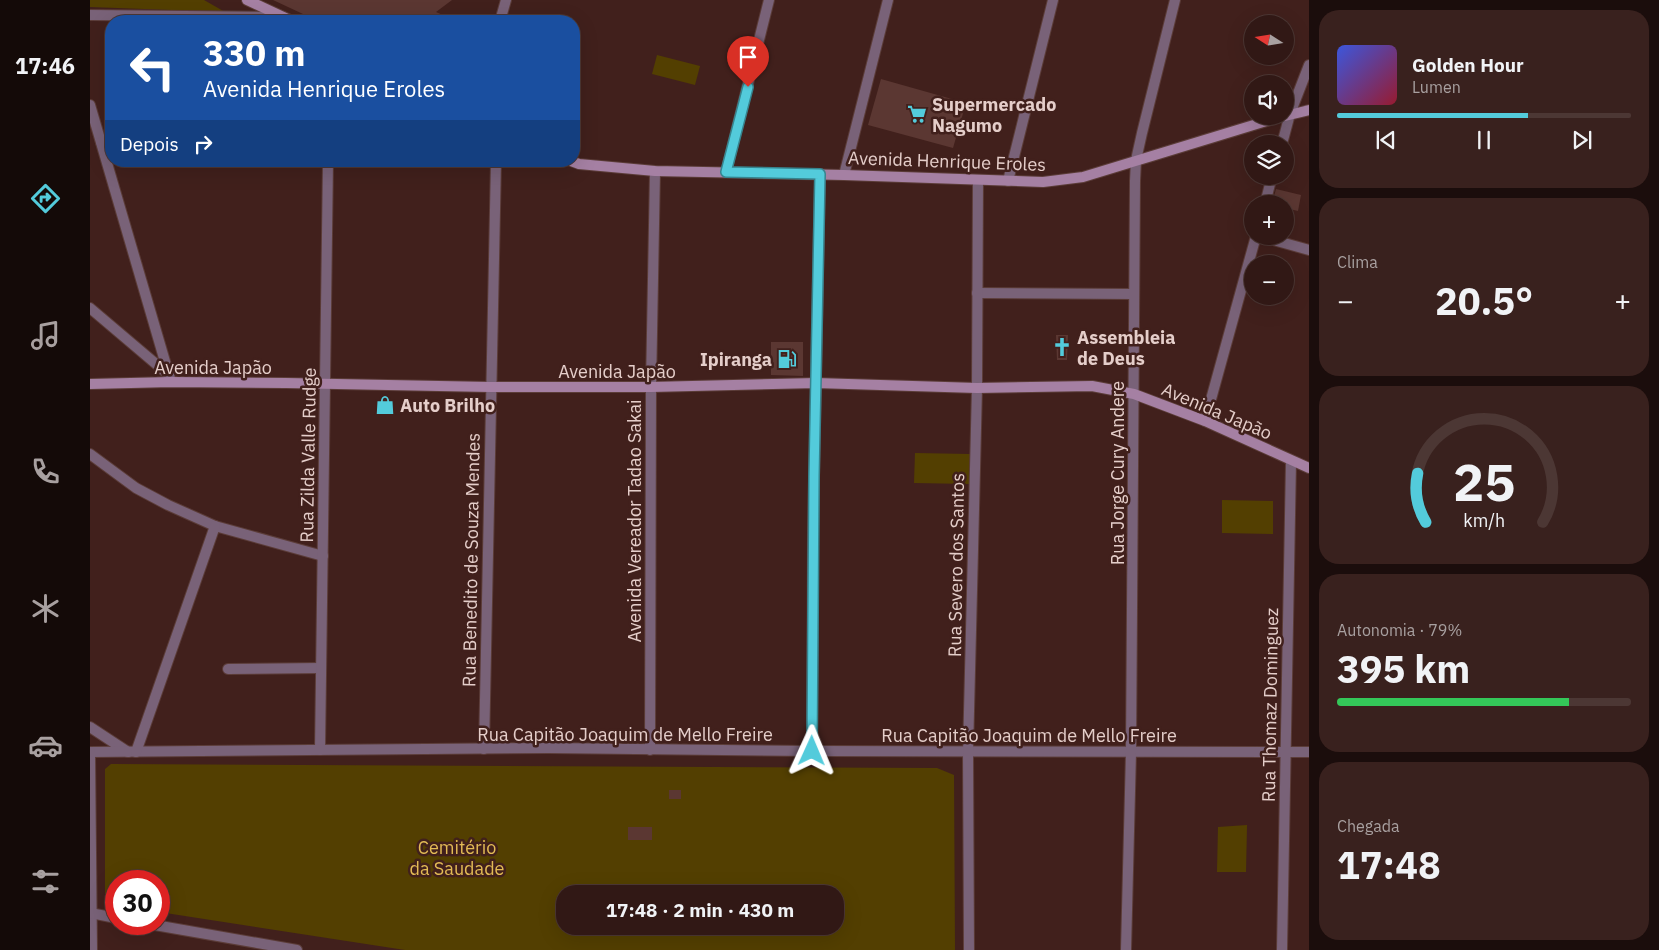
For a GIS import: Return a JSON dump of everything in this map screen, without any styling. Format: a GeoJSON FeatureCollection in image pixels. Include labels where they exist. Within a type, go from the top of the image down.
{"type":"FeatureCollection","features":[{"type":"Feature","properties":{"kind":"main road"},"geometry":{"type":"LineString","coordinates":[[248,0],[280,15]]}},
{"type":"Feature","properties":{"kind":"main road","name":"Avenida Henrique Eroles"},"geometry":{"type":"LineString","coordinates":[[1294,113],[1309,110]]}},
{"type":"Feature","properties":{"kind":"main road","name":"Avenida Henrique Eroles"},"geometry":{"type":"LineString","coordinates":[[580,164],[655,171],[844,174],[1044,182],[1074,178],[1253,125]]}},
{"type":"Feature","properties":{"kind":"main road","name":"Avenida Japão"},"geometry":{"type":"LineString","coordinates":[[90,384],[170,378],[490,388],[816,383],[977,388],[1092,386],[1134,394],[1205,422],[1309,468]]}},
{"type":"Feature","properties":{"kind":"street"},"geometry":{"type":"LineString","coordinates":[[502,15],[506,0]]}},
{"type":"Feature","properties":{"kind":"street"},"geometry":{"type":"LineString","coordinates":[[726,172],[769,0]]}},
{"type":"Feature","properties":{"kind":"street"},"geometry":{"type":"LineString","coordinates":[[844,174],[888,0]]}},
{"type":"Feature","properties":{"kind":"street"},"geometry":{"type":"LineString","coordinates":[[1008,180],[1053,0]]}},
{"type":"Feature","properties":{"kind":"street","name":"Rua Jorge Cury Andere"},"geometry":{"type":"LineString","coordinates":[[1126,950],[1131,752],[1136,160],[1175,0]]}},
{"type":"Feature","properties":{"kind":"street"},"geometry":{"type":"LineString","coordinates":[[90,15],[105,15]]}},
{"type":"Feature","properties":{"kind":"street"},"geometry":{"type":"LineString","coordinates":[[1294,98],[1309,65]]}},
{"type":"Feature","properties":{"kind":"street"},"geometry":{"type":"LineString","coordinates":[[90,104],[105,140]]}},
{"type":"Feature","properties":{"kind":"street"},"geometry":{"type":"LineString","coordinates":[[113,167],[170,378]]}},
{"type":"Feature","properties":{"kind":"street","name":"Rua Zilda Valle Rudge"},"geometry":{"type":"LineString","coordinates":[[320,750],[328,167]]}},
{"type":"Feature","properties":{"kind":"street","name":"Rua Benedito de Souza Mendes"},"geometry":{"type":"LineString","coordinates":[[484,749],[496,167]]}},
{"type":"Feature","properties":{"kind":"street","name":"Avenida Vereador Tadao Sakai"},"geometry":{"type":"LineString","coordinates":[[650,750],[651,387],[655,171]]}},
{"type":"Feature","properties":{"kind":"street"},"geometry":{"type":"LineString","coordinates":[[812,751],[820,174]]}},
{"type":"Feature","properties":{"kind":"street","name":"Rua Severo dos Santos"},"geometry":{"type":"LineString","coordinates":[[969,950],[968,752],[977,388],[978,180]]}},
{"type":"Feature","properties":{"kind":"street"},"geometry":{"type":"LineString","coordinates":[[1205,422],[1254,245]]}},
{"type":"Feature","properties":{"kind":"street"},"geometry":{"type":"LineString","coordinates":[[1290,245],[1309,250]]}},
{"type":"Feature","properties":{"kind":"street"},"geometry":{"type":"LineString","coordinates":[[977,293],[1134,294]]}},
{"type":"Feature","properties":{"kind":"street"},"geometry":{"type":"LineString","coordinates":[[90,308],[170,378]]}},
{"type":"Feature","properties":{"kind":"street"},"geometry":{"type":"LineString","coordinates":[[90,454],[136,488],[214,526],[323,556]]}},
{"type":"Feature","properties":{"kind":"street","name":"Rua Thomaz Dominguez"},"geometry":{"type":"LineString","coordinates":[[1282,950],[1291,461]]}},
{"type":"Feature","properties":{"kind":"street"},"geometry":{"type":"LineString","coordinates":[[90,727],[132,752],[214,526]]}},
{"type":"Feature","properties":{"kind":"street"},"geometry":{"type":"LineString","coordinates":[[228,669],[321,668]]}},
{"type":"Feature","properties":{"kind":"street","name":"Rua Capitão Joaquim de Mello Freire"},"geometry":{"type":"LineString","coordinates":[[90,752],[549,748],[968,752],[1309,752]]}},
{"type":"Feature","properties":{"kind":"street"},"geometry":{"type":"LineString","coordinates":[[90,752],[92,950]]}},
{"type":"Feature","properties":{"kind":"street"},"geometry":{"type":"LineString","coordinates":[[91,913],[105,916]]}},
{"type":"Feature","properties":{"kind":"street"},"geometry":{"type":"LineString","coordinates":[[170,928],[291,950]]}},
{"type":"Feature","properties":{"kind":"green space"},"geometry":{"type":"Polygon","coordinates":[[[90,0],[204,0],[225,12],[90,7],[90,0]]]}},
{"type":"Feature","properties":{"kind":"green space"},"geometry":{"type":"Polygon","coordinates":[[[657,55],[700,66],[695,85],[652,74],[657,55]]]}},
{"type":"Feature","properties":{"kind":"green space"},"geometry":{"type":"Polygon","coordinates":[[[915,453],[970,454],[969,484],[914,483],[915,453]]]}},
{"type":"Feature","properties":{"kind":"green space"},"geometry":{"type":"Polygon","coordinates":[[[1222,500],[1273,501],[1273,534],[1222,533],[1222,500]]]}},
{"type":"Feature","properties":{"kind":"green space","name":"Cemitério da Saudade"},"geometry":{"type":"Polygon","coordinates":[[[111,764],[937,768],[954,775],[955,950],[405,950],[170,914],[170,870],[105,870],[105,769],[111,764]]]}},
{"type":"Feature","properties":{"kind":"green space"},"geometry":{"type":"Polygon","coordinates":[[[1247,825],[1246,872],[1217,872],[1218,827],[1247,825]]]}},
{"type":"Feature","properties":{"kind":"building"},"geometry":{"type":"Polygon","coordinates":[[[273,0],[452,0],[436,12],[443,15],[305,15],[273,0]]]}},
{"type":"Feature","properties":{"kind":"building","name":"Supermercado Nagumo"},"geometry":{"type":"Polygon","coordinates":[[[881,79],[966,103],[953,148],[868,125],[881,79]]]}},
{"type":"Feature","properties":{"kind":"building"},"geometry":{"type":"Polygon","coordinates":[[[1276,189],[1301,195],[1298,211],[1294,210],[1294,195],[1274,195],[1276,189]]]}},
{"type":"Feature","properties":{"kind":"building","name":"Assembleia de Deus"},"geometry":{"type":"Polygon","coordinates":[[[1056,335],[1068,335],[1067,360],[1057,360],[1056,335]]]}},
{"type":"Feature","properties":{"kind":"building","name":"Ipiranga"},"geometry":{"type":"Polygon","coordinates":[[[771,342],[803,342],[803,376],[771,375],[771,342]]]}},
{"type":"Feature","properties":{"kind":"building"},"geometry":{"type":"Polygon","coordinates":[[[669,790],[681,790],[681,799],[669,799],[669,790]]]}},
{"type":"Feature","properties":{"kind":"building"},"geometry":{"type":"Polygon","coordinates":[[[628,827],[652,827],[652,840],[628,840],[628,827]]]}},
{"type":"Feature","properties":{"kind":"place","name":"Supermercado Nagumo"},"geometry":{"type":"Point","coordinates":[917,114]}},
{"type":"Feature","properties":{"kind":"place","name":"Assembleia de Deus"},"geometry":{"type":"Point","coordinates":[1062,347]}},
{"type":"Feature","properties":{"kind":"place","name":"Ipiranga"},"geometry":{"type":"Point","coordinates":[787,359]}},
{"type":"Feature","properties":{"kind":"place","name":"Auto Brilho"},"geometry":{"type":"Point","coordinates":[385,405]}},
{"type":"Feature","properties":{"kind":"route"},"geometry":{"type":"LineString","coordinates":[[748,87],[726,172],[820,174],[814,476],[812,751]]}}]}
